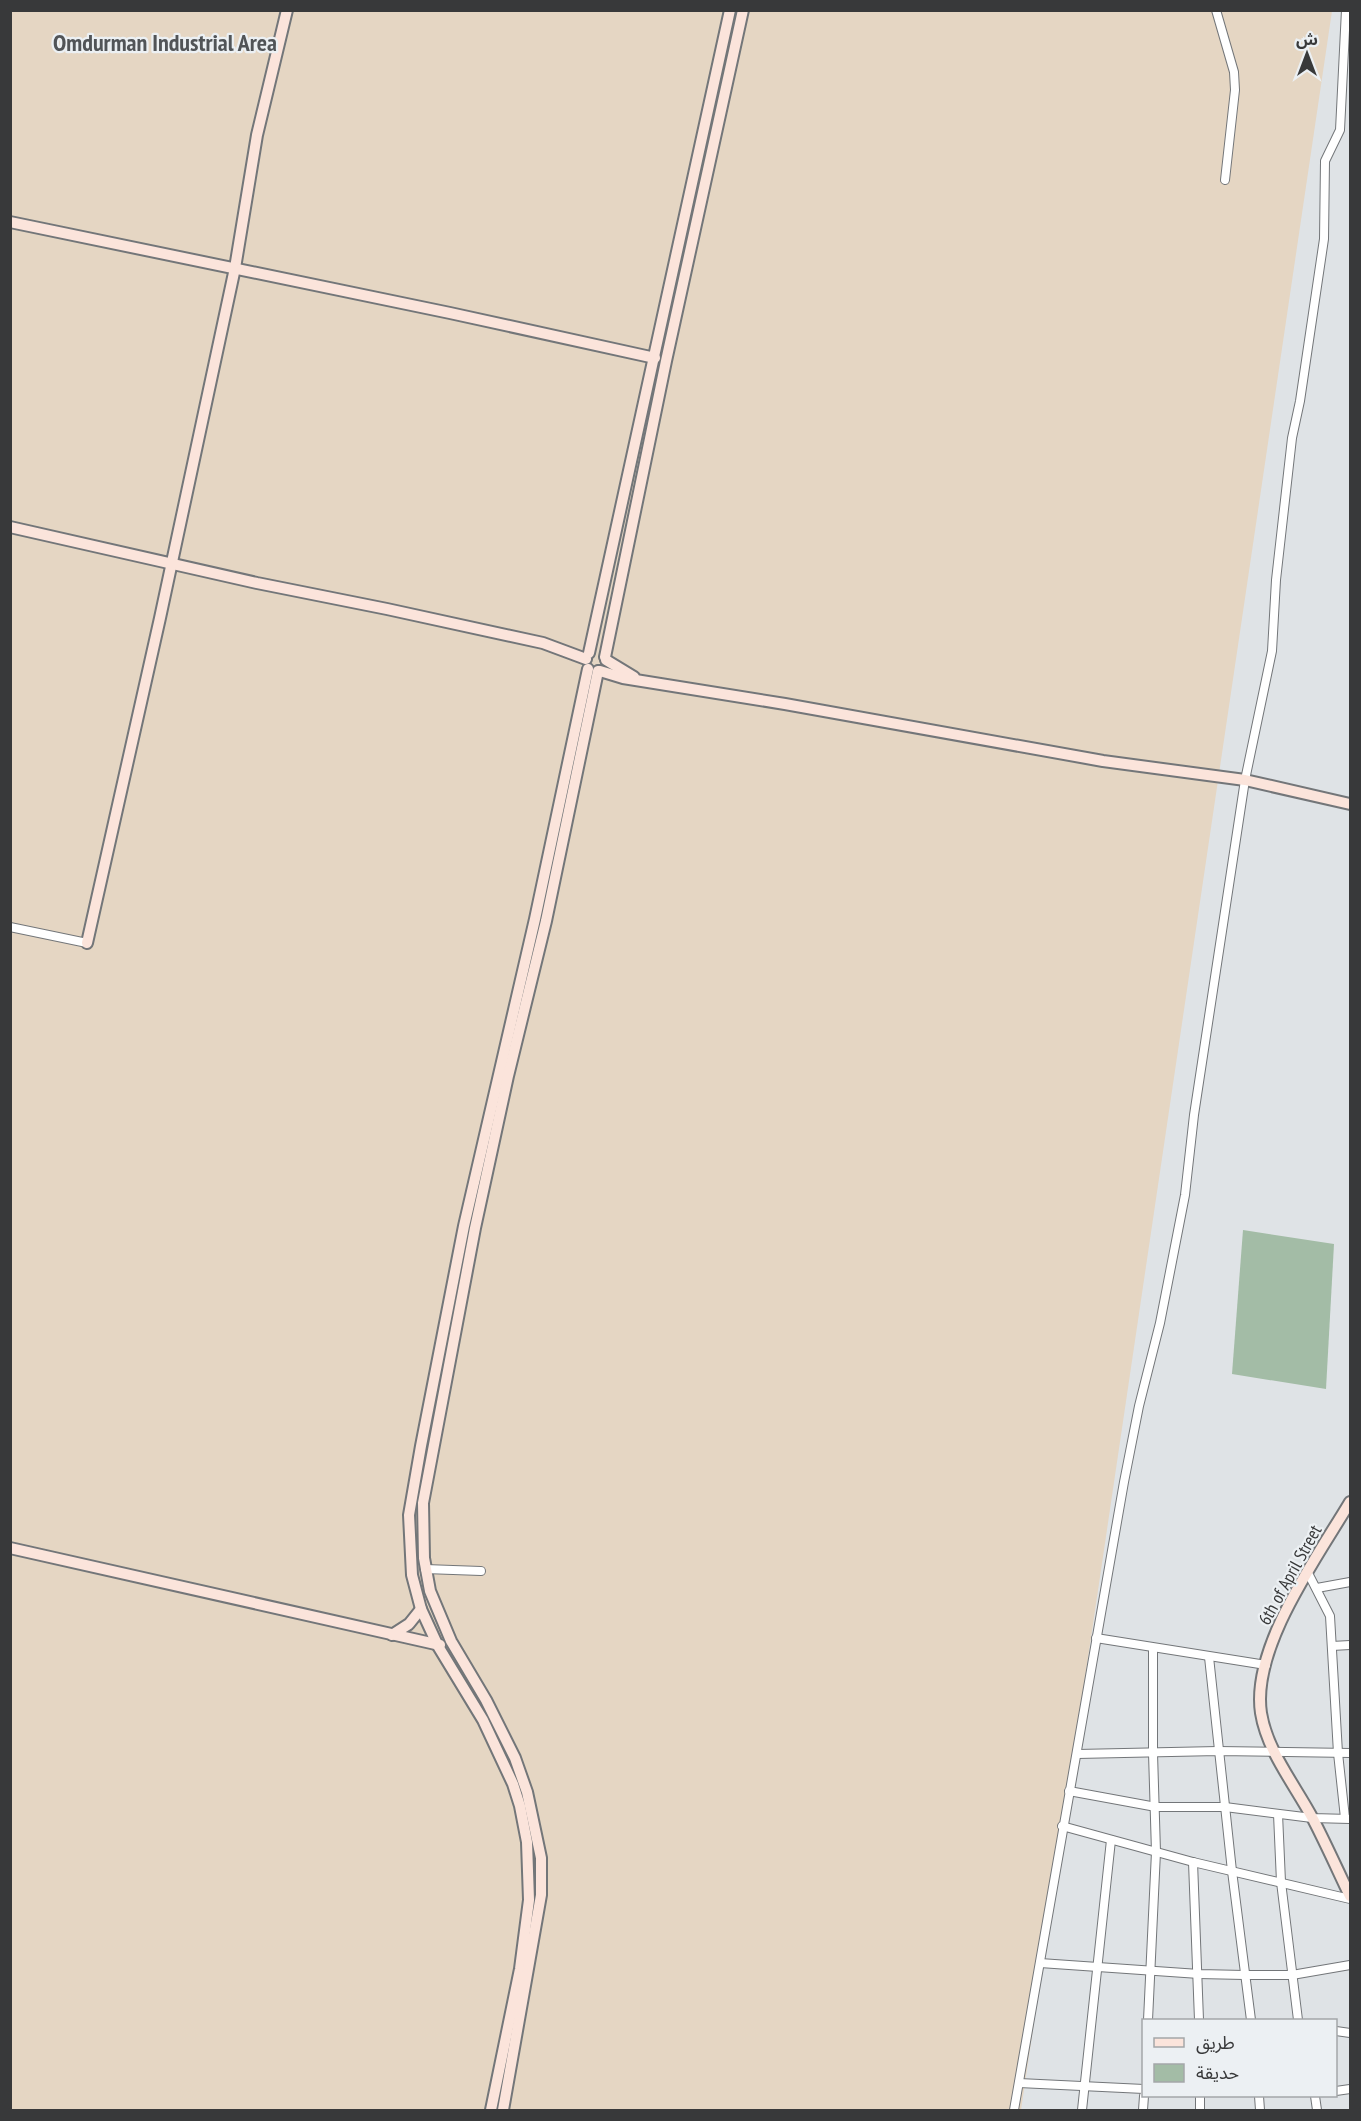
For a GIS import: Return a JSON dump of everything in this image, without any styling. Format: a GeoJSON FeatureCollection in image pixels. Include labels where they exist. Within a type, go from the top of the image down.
{"type":"FeatureCollection","features":[{"type":"Feature","properties":{"kind":"street"},"geometry":{"type":"LineString","coordinates":[[10,927],[87,943],[160,618],[234,268],[257,135],[287,10]]}},
{"type":"Feature","properties":{"kind":"street"},"geometry":{"type":"LineString","coordinates":[[503,2110],[527,1943],[529,1857],[517,1794],[483,1720],[438,1646],[421,1609],[412,1575],[409,1515],[420,1446],[501,1107],[655,358],[730,10]]}},
{"type":"Feature","properties":{"kind":"street"},"geometry":{"type":"LineString","coordinates":[[10,527],[170,564],[543,643],[603,668],[666,361],[742,10]]}},
{"type":"Feature","properties":{"kind":"street"},"geometry":{"type":"LineString","coordinates":[[1216,10],[1234,72],[1235,90],[1225,180]]}},
{"type":"Feature","properties":{"kind":"street"},"geometry":{"type":"LineString","coordinates":[[1014,2110],[1062,1826],[1139,1406],[1160,1323],[1185,1195],[1195,1103],[1245,780],[1272,651],[1276,580],[1292,438],[1300,401],[1324,238],[1325,161],[1340,130],[1346,10]]}},
{"type":"Feature","properties":{"kind":"street"},"geometry":{"type":"LineString","coordinates":[[10,222],[655,358]]}},
{"type":"Feature","properties":{"kind":"street"},"geometry":{"type":"LineString","coordinates":[[592,664],[600,652],[605,658],[637,679]]}},
{"type":"Feature","properties":{"kind":"street"},"geometry":{"type":"LineString","coordinates":[[592,664],[616,676],[1104,761],[1245,780],[1350,804]]}},
{"type":"Feature","properties":{"kind":"street"},"geometry":{"type":"LineString","coordinates":[[460,1274],[424,1493],[422,1516],[425,1569],[434,1601],[451,1641],[506,1739],[523,1778],[536,1827],[542,1869],[541,1895],[520,1969],[491,2110]]}},
{"type":"Feature","properties":{"kind":"street","name":"6th of April Street"},"geometry":{"type":"LineString","coordinates":[[1350,1502],[1279,1624],[1266,1665],[1260,1706],[1264,1727],[1275,1752],[1312,1818],[1350,1898]]}},
{"type":"Feature","properties":{"kind":"street"},"geometry":{"type":"LineString","coordinates":[[10,1548],[438,1646],[451,1641]]}},
{"type":"Feature","properties":{"kind":"street"},"geometry":{"type":"LineString","coordinates":[[425,1569],[481,1571]]}},
{"type":"Feature","properties":{"kind":"street"},"geometry":{"type":"LineString","coordinates":[[1069,1791],[1156,1807],[1226,1807],[1312,1818],[1348,1819],[1338,1754],[1330,1616],[1308,1573]]}},
{"type":"Feature","properties":{"kind":"street"},"geometry":{"type":"LineString","coordinates":[[1317,1588],[1350,1582]]}},
{"type":"Feature","properties":{"kind":"street"},"geometry":{"type":"LineString","coordinates":[[392,1635],[410,1624],[421,1609]]}},
{"type":"Feature","properties":{"kind":"street"},"geometry":{"type":"LineString","coordinates":[[1096,1638],[1266,1665]]}},
{"type":"Feature","properties":{"kind":"street"},"geometry":{"type":"LineString","coordinates":[[1332,1646],[1350,1645]]}},
{"type":"Feature","properties":{"kind":"street"},"geometry":{"type":"LineString","coordinates":[[1148,2019],[1156,1852],[1153,1648]]}},
{"type":"Feature","properties":{"kind":"street"},"geometry":{"type":"LineString","coordinates":[[1209,1657],[1218,1751],[1251,2019]]}},
{"type":"Feature","properties":{"kind":"street"},"geometry":{"type":"LineString","coordinates":[[1077,1754],[1218,1751],[1350,1753]]}},
{"type":"Feature","properties":{"kind":"street"},"geometry":{"type":"LineString","coordinates":[[1278,1814],[1281,1882],[1298,2019]]}},
{"type":"Feature","properties":{"kind":"street"},"geometry":{"type":"LineString","coordinates":[[1062,1826],[1193,1862],[1350,1898]]}},
{"type":"Feature","properties":{"kind":"street"},"geometry":{"type":"LineString","coordinates":[[1082,2110],[1111,1840]]}},
{"type":"Feature","properties":{"kind":"street"},"geometry":{"type":"LineString","coordinates":[[1193,1862],[1199,2019]]}},
{"type":"Feature","properties":{"kind":"street"},"geometry":{"type":"LineString","coordinates":[[1040,1963],[1244,1975],[1292,1975],[1350,1965]]}},
{"type":"Feature","properties":{"kind":"street"},"geometry":{"type":"LineString","coordinates":[[1019,2083],[1142,2089]]}},
{"type":"Feature","properties":{"kind":"shaded area"},"geometry":{"type":"Polygon","coordinates":[[[11,11],[1332,11],[1021,2110],[11,2110],[11,11]]]}},
{"type":"Feature","properties":{"kind":"green space"},"geometry":{"type":"Polygon","coordinates":[[[1243,1230],[1334,1244],[1326,1389],[1232,1374],[1243,1230]]]}},
{"type":"Feature","properties":{"kind":"district","name":"Omdurman Industrial Area"},"geometry":{"type":"Point","coordinates":[165,43]}}]}
